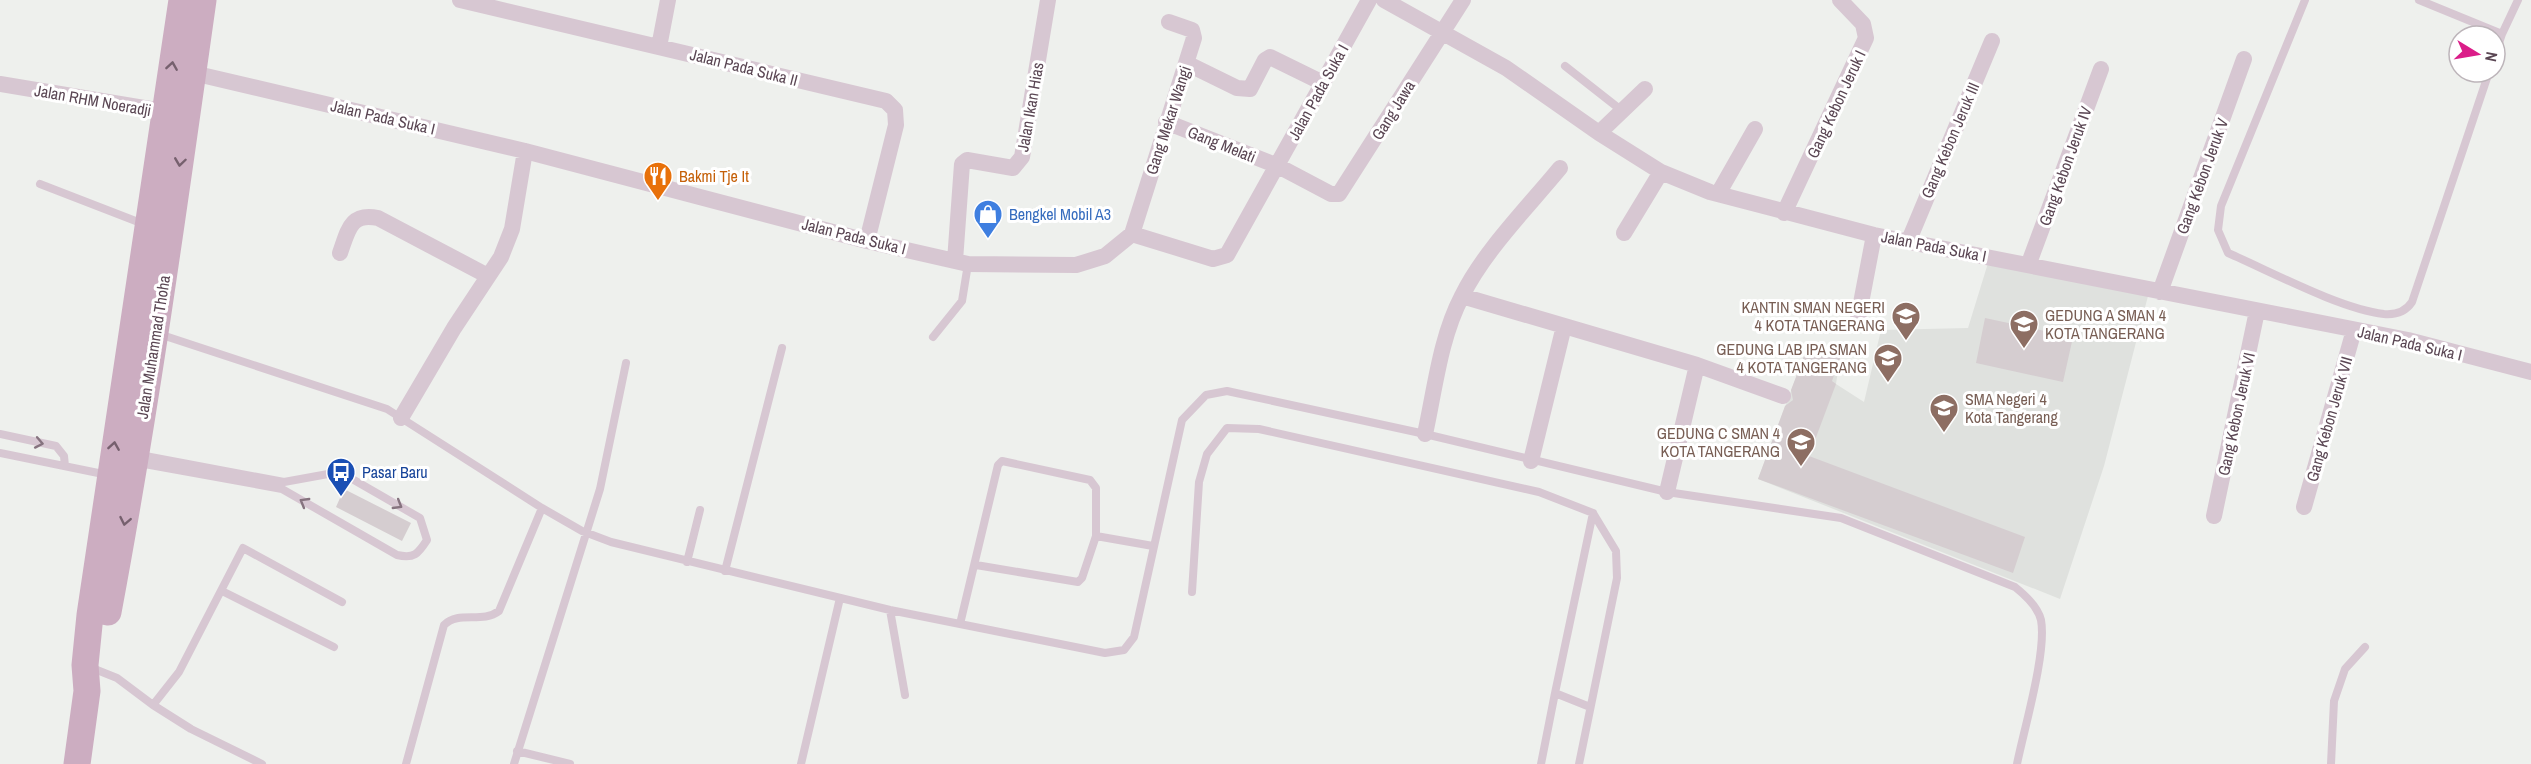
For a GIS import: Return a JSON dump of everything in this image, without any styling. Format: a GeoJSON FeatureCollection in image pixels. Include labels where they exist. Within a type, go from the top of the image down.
{"type":"FeatureCollection","features":[{"type":"Feature","properties":{"kind":"main road","name":"Jalan Muhammad Thoha"},"geometry":{"type":"LineString","coordinates":[[77,764],[92,681],[86,655],[129,468],[144,330],[176,114],[182,0]]}},
{"type":"Feature","properties":{"kind":"main road","name":"Jalan Muhammad Thoha"},"geometry":{"type":"LineString","coordinates":[[144,330],[149,226],[176,114],[193,73],[203,0]]}},
{"type":"Feature","properties":{"kind":"street","name":"Jalan Pada Suka II"},"geometry":{"type":"LineString","coordinates":[[460,0],[886,101],[891,105],[896,116],[896,125],[867,241]]}},
{"type":"Feature","properties":{"kind":"street"},"geometry":{"type":"LineString","coordinates":[[659,46],[668,0]]}},
{"type":"Feature","properties":{"kind":"street","name":"Jalan Ikan Hias"},"geometry":{"type":"LineString","coordinates":[[962,262],[962,164],[967,160],[1013,168],[1022,157],[1048,0]]}},
{"type":"Feature","properties":{"kind":"street","name":"Jalan Pada Suka I"},"geometry":{"type":"LineString","coordinates":[[193,73],[525,150],[867,241],[962,262],[1076,265],[1105,256],[1132,234],[1213,259],[1227,255],[1369,0]]}},
{"type":"Feature","properties":{"kind":"street","name":"Jalan Pada Suka I"},"geometry":{"type":"LineString","coordinates":[[1384,0],[1506,68],[1599,133],[1660,172],[1718,194],[1874,235],[1909,240],[2408,340],[2531,372]]}},
{"type":"Feature","properties":{"kind":"street","name":"Gang Jawa"},"geometry":{"type":"LineString","coordinates":[[1344,188],[1463,0]]}},
{"type":"Feature","properties":{"kind":"street","name":"Gang Kebon Jeruk I"},"geometry":{"type":"LineString","coordinates":[[1784,213],[1866,38],[1863,24],[1840,0]]}},
{"type":"Feature","properties":{"kind":"street","name":"Gang Mekar Wangi"},"geometry":{"type":"LineString","coordinates":[[1132,234],[1194,33],[1192,30],[1169,22]]}},
{"type":"Feature","properties":{"kind":"street","name":"Gang Kebon Jeruk III"},"geometry":{"type":"LineString","coordinates":[[1909,240],[1992,41]]}},
{"type":"Feature","properties":{"kind":"street"},"geometry":{"type":"LineString","coordinates":[[1186,63],[1237,88],[1250,89],[1265,60],[1270,57],[1323,83]]}},
{"type":"Feature","properties":{"kind":"street","name":"Gang Kebon Jeruk V"},"geometry":{"type":"LineString","coordinates":[[2160,292],[2244,59]]}},
{"type":"Feature","properties":{"kind":"street","name":"Gang Kebon Jeruk IV"},"geometry":{"type":"LineString","coordinates":[[2029,264],[2101,69]]}},
{"type":"Feature","properties":{"kind":"street","name":"Jalan RHM Noeradji"},"geometry":{"type":"LineString","coordinates":[[0,84],[176,114]]}},
{"type":"Feature","properties":{"kind":"street"},"geometry":{"type":"LineString","coordinates":[[1599,133],[1645,89]]}},
{"type":"Feature","properties":{"kind":"street","name":"Gang Melati"},"geometry":{"type":"LineString","coordinates":[[1166,122],[1278,166],[1331,194],[1339,194],[1344,188]]}},
{"type":"Feature","properties":{"kind":"street"},"geometry":{"type":"LineString","coordinates":[[1718,194],[1755,129]]}},
{"type":"Feature","properties":{"kind":"street"},"geometry":{"type":"LineString","coordinates":[[401,418],[501,257],[512,229],[525,150]]}},
{"type":"Feature","properties":{"kind":"street"},"geometry":{"type":"LineString","coordinates":[[1425,434],[1442,354],[1462,296],[1489,256],[1560,168]]}},
{"type":"Feature","properties":{"kind":"street"},"geometry":{"type":"LineString","coordinates":[[1624,233],[1660,172]]}},
{"type":"Feature","properties":{"kind":"street"},"geometry":{"type":"LineString","coordinates":[[340,253],[350,226],[357,218],[365,215],[378,218],[488,276]]}},
{"type":"Feature","properties":{"kind":"street"},"geometry":{"type":"LineString","coordinates":[[1857,324],[1874,235]]}},
{"type":"Feature","properties":{"kind":"street"},"geometry":{"type":"LineString","coordinates":[[1462,296],[1697,365],[1783,396]]}},
{"type":"Feature","properties":{"kind":"street","name":"Gang Kebon Jeruk VI"},"geometry":{"type":"LineString","coordinates":[[2214,516],[2257,311]]}},
{"type":"Feature","properties":{"kind":"street"},"geometry":{"type":"LineString","coordinates":[[1531,461],[1564,326]]}},
{"type":"Feature","properties":{"kind":"street","name":"Gang Kebon Jeruk VII"},"geometry":{"type":"LineString","coordinates":[[2304,507],[2354,330]]}},
{"type":"Feature","properties":{"kind":"street"},"geometry":{"type":"LineString","coordinates":[[1667,492],[1697,365]]}},
{"type":"Feature","properties":{"kind":"lane"},"geometry":{"type":"LineString","coordinates":[[2305,0],[2221,206],[2218,230],[2228,253],[2348,305],[2385,314],[2401,312],[2412,302],[2485,84]]}},
{"type":"Feature","properties":{"kind":"lane"},"geometry":{"type":"LineString","coordinates":[[2419,0],[2478,24]]}},
{"type":"Feature","properties":{"kind":"lane"},"geometry":{"type":"LineString","coordinates":[[2507,24],[2518,0]]}},
{"type":"Feature","properties":{"kind":"lane"},"geometry":{"type":"LineString","coordinates":[[1565,66],[1621,110]]}},
{"type":"Feature","properties":{"kind":"lane"},"geometry":{"type":"LineString","coordinates":[[40,184],[149,226]]}},
{"type":"Feature","properties":{"kind":"lane"},"geometry":{"type":"LineString","coordinates":[[933,337],[960,307],[962,262]]}},
{"type":"Feature","properties":{"kind":"lane"},"geometry":{"type":"LineString","coordinates":[[144,330],[370,402],[401,418],[542,508],[586,533],[611,542],[890,610],[1105,653],[1124,650],[1134,637],[1182,420],[1206,395],[1227,391],[1425,434],[1667,492],[1841,518],[2015,587],[2028,598],[2041,619],[2039,660],[2017,764]]}},
{"type":"Feature","properties":{"kind":"lane"},"geometry":{"type":"LineString","coordinates":[[725,571],[782,348]]}},
{"type":"Feature","properties":{"kind":"lane"},"geometry":{"type":"LineString","coordinates":[[514,764],[600,489],[626,363]]}},
{"type":"Feature","properties":{"kind":"lane"},"geometry":{"type":"LineString","coordinates":[[1192,592],[1199,482],[1207,454],[1227,428],[1259,429],[1528,489],[1593,513],[1616,551],[1617,578],[1579,764]]}},
{"type":"Feature","properties":{"kind":"lane"},"geometry":{"type":"LineString","coordinates":[[0,434],[56,446],[64,456],[65,466]]}},
{"type":"Feature","properties":{"kind":"lane"},"geometry":{"type":"LineString","coordinates":[[0,453],[65,466],[129,468],[283,486],[328,474],[347,476],[420,518],[427,540],[418,554],[408,558],[397,555],[283,486]]}},
{"type":"Feature","properties":{"kind":"lane"},"geometry":{"type":"LineString","coordinates":[[960,624],[976,565],[998,465],[1002,461],[1090,480],[1096,488],[1096,536],[1082,578],[1078,582],[976,565]]}},
{"type":"Feature","properties":{"kind":"lane"},"geometry":{"type":"LineString","coordinates":[[406,764],[444,625],[457,617],[485,617],[499,611],[542,508]]}},
{"type":"Feature","properties":{"kind":"lane"},"geometry":{"type":"LineString","coordinates":[[687,562],[700,510]]}},
{"type":"Feature","properties":{"kind":"lane"},"geometry":{"type":"LineString","coordinates":[[1541,764],[1593,513]]}},
{"type":"Feature","properties":{"kind":"lane"},"geometry":{"type":"LineString","coordinates":[[1096,536],[1153,546]]}},
{"type":"Feature","properties":{"kind":"lane"},"geometry":{"type":"LineString","coordinates":[[153,705],[179,672],[243,548],[342,602]]}},
{"type":"Feature","properties":{"kind":"lane"},"geometry":{"type":"LineString","coordinates":[[222,591],[334,647]]}},
{"type":"Feature","properties":{"kind":"lane"},"geometry":{"type":"LineString","coordinates":[[801,764],[840,598]]}},
{"type":"Feature","properties":{"kind":"lane"},"geometry":{"type":"LineString","coordinates":[[890,610],[905,695]]}},
{"type":"Feature","properties":{"kind":"lane"},"geometry":{"type":"LineString","coordinates":[[2331,764],[2334,701],[2345,669],[2365,647]]}},
{"type":"Feature","properties":{"kind":"lane"},"geometry":{"type":"LineString","coordinates":[[92,681],[117,678],[153,705],[191,729],[262,764]]}},
{"type":"Feature","properties":{"kind":"lane"},"geometry":{"type":"LineString","coordinates":[[1555,693],[1590,707]]}},
{"type":"Feature","properties":{"kind":"lane"},"geometry":{"type":"LineString","coordinates":[[517,751],[570,764]]}},
{"type":"Feature","properties":{"kind":"shaded area","name":"SMA Negeri 4 Kota Tangerang"},"geometry":{"type":"Polygon","coordinates":[[[1988,263],[2148,296],[2104,466],[2060,599],[1758,479],[1809,343],[1840,358],[1836,384],[1864,402],[1881,330],[1968,328],[1988,263]]]}},
{"type":"Feature","properties":{"kind":"building","name":"GEDUNG A SMAN 4 KOTA TANGERANG"},"geometry":{"type":"Polygon","coordinates":[[[1985,318],[2073,337],[2063,382],[1976,363],[1985,318]]]}},
{"type":"Feature","properties":{"kind":"building","name":"GEDUNG C SMAN 4 KOTA TANGERANG"},"geometry":{"type":"Polygon","coordinates":[[[1809,343],[1840,358],[1832,381],[1836,384],[1809,456],[2025,537],[2013,573],[1758,479],[1785,406],[1793,400],[1791,390],[1809,343]]]}},
{"type":"Feature","properties":{"kind":"building"},"geometry":{"type":"Polygon","coordinates":[[[344,489],[411,523],[402,541],[336,507],[344,489]]]}},
{"type":"Feature","properties":{"kind":"place","name":"Bakmi Tje It"},"geometry":{"type":"Point","coordinates":[658,202]}},
{"type":"Feature","properties":{"kind":"place","name":"Bengkel Mobil A3"},"geometry":{"type":"Point","coordinates":[988,240]}},
{"type":"Feature","properties":{"kind":"place","name":"KANTIN SMAN NEGERI 4 KOTA TANGERANG"},"geometry":{"type":"Point","coordinates":[1906,342]}},
{"type":"Feature","properties":{"kind":"place","name":"GEDUNG A SMAN 4 KOTA TANGERANG"},"geometry":{"type":"Point","coordinates":[2024,350]}},
{"type":"Feature","properties":{"kind":"place","name":"GEDUNG LAB IPA SMAN 4 KOTA TANGERANG"},"geometry":{"type":"Point","coordinates":[1888,384]}},
{"type":"Feature","properties":{"kind":"place","name":"SMA Negeri 4 Kota Tangerang"},"geometry":{"type":"Point","coordinates":[1944,434]}},
{"type":"Feature","properties":{"kind":"place","name":"GEDUNG C SMAN 4 KOTA TANGERANG"},"geometry":{"type":"Point","coordinates":[1801,468]}},
{"type":"Feature","properties":{"kind":"place","name":"Pasar Baru"},"geometry":{"type":"Point","coordinates":[341,498]}}]}
